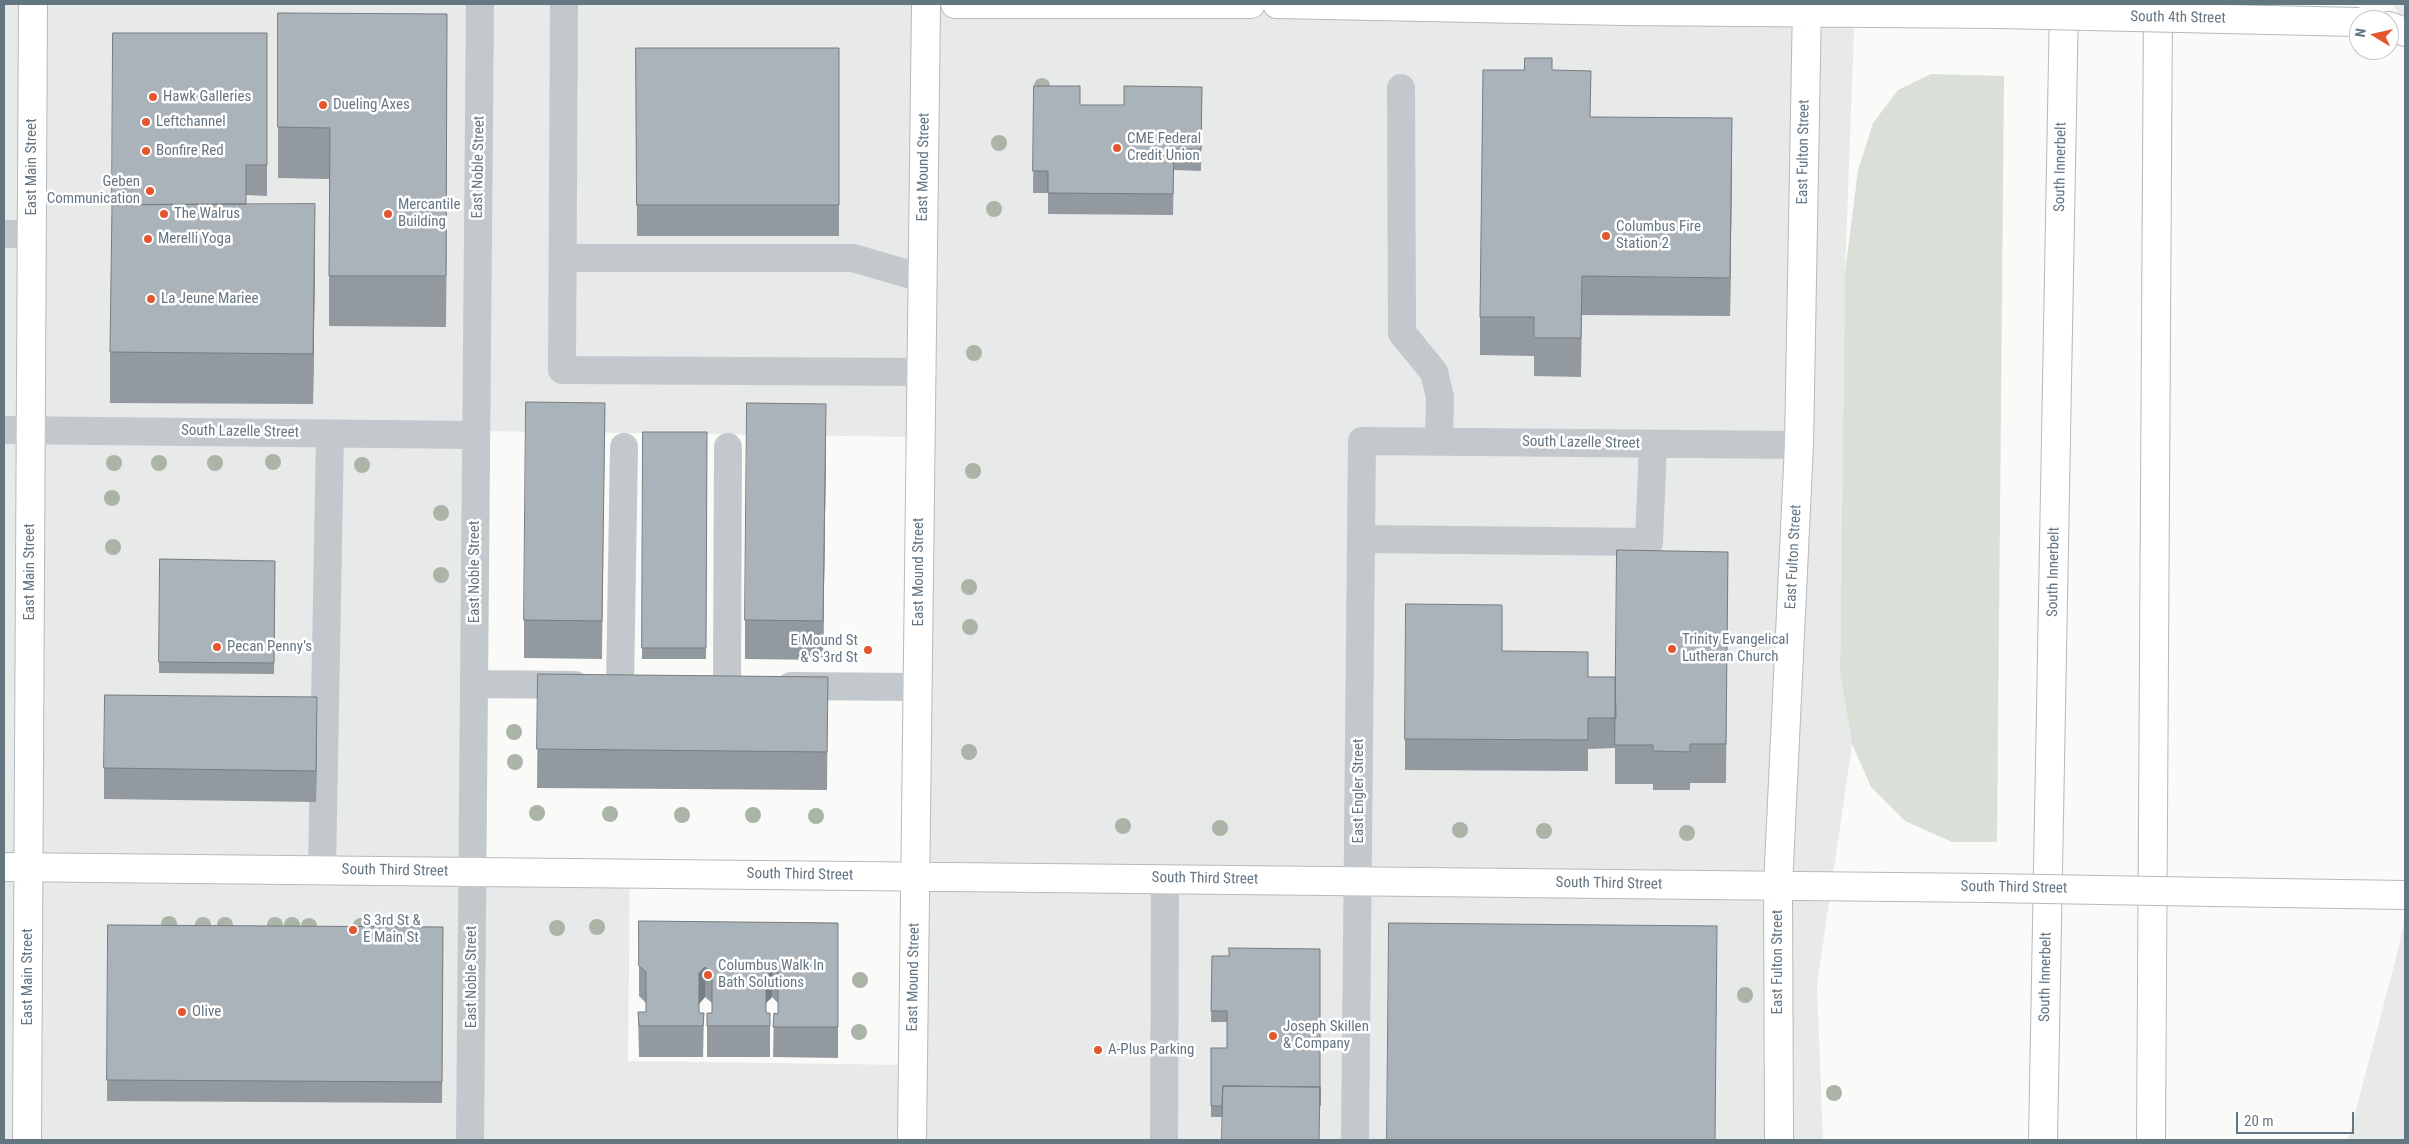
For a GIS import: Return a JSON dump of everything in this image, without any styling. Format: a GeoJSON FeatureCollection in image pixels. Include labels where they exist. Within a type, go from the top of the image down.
{"type":"FeatureCollection","features":[{"type":"Feature","properties":{"kind":"main road","name":"East Main Street"},"geometry":{"type":"LineString","coordinates":[[27,1140],[16,867],[31,430],[33,4]]}},
{"type":"Feature","properties":{"kind":"main road","name":"East Mound Street"},"geometry":{"type":"LineString","coordinates":[[912,1140],[926,4]]}},
{"type":"Feature","properties":{"kind":"main road"},"geometry":{"type":"LineString","coordinates":[[955,4],[1250,4]]}},
{"type":"Feature","properties":{"kind":"main road","name":"South 4th Street"},"geometry":{"type":"LineString","coordinates":[[1277,4],[1366,4],[1622,11],[1807,8],[2349,22]]}},
{"type":"Feature","properties":{"kind":"main road","name":"South Innerbelt"},"geometry":{"type":"LineString","coordinates":[[2043,1140],[2064,4]]}},
{"type":"Feature","properties":{"kind":"main road"},"geometry":{"type":"LineString","coordinates":[[2151,1140],[2158,4]]}},
{"type":"Feature","properties":{"kind":"main road","name":"East Fulton Street"},"geometry":{"type":"LineString","coordinates":[[1779,1140],[1778,886],[1799,445],[1807,8]]}},
{"type":"Feature","properties":{"kind":"main road","name":"South Third Street"},"geometry":{"type":"LineString","coordinates":[[16,867],[1990,888],[2405,895]]}},
{"type":"Feature","properties":{"kind":"lane","name":"East Noble Street"},"geometry":{"type":"LineString","coordinates":[[470,1140],[480,4]]}},
{"type":"Feature","properties":{"kind":"lane"},"geometry":{"type":"LineString","coordinates":[[564,4],[562,370],[922,372]]}},
{"type":"Feature","properties":{"kind":"lane"},"geometry":{"type":"LineString","coordinates":[[1401,88],[1402,333],[1434,372],[1440,397],[1439,442]]}},
{"type":"Feature","properties":{"kind":"lane"},"geometry":{"type":"LineString","coordinates":[[4,234],[32,234]]}},
{"type":"Feature","properties":{"kind":"lane"},"geometry":{"type":"LineString","coordinates":[[563,258],[853,258],[922,278]]}},
{"type":"Feature","properties":{"kind":"lane","name":"South Lazelle Street"},"geometry":{"type":"LineString","coordinates":[[4,430],[476,435]]}},
{"type":"Feature","properties":{"kind":"lane"},"geometry":{"type":"LineString","coordinates":[[322,870],[330,434]]}},
{"type":"Feature","properties":{"kind":"lane","name":"South Lazelle Street"},"geometry":{"type":"LineString","coordinates":[[1362,441],[1799,445]]}},
{"type":"Feature","properties":{"kind":"lane","name":"East Engler Street"},"geometry":{"type":"LineString","coordinates":[[1355,1140],[1362,441]]}},
{"type":"Feature","properties":{"kind":"lane"},"geometry":{"type":"LineString","coordinates":[[1361,539],[1649,542],[1652,444]]}},
{"type":"Feature","properties":{"kind":"lane"},"geometry":{"type":"LineString","coordinates":[[620,685],[624,447]]}},
{"type":"Feature","properties":{"kind":"lane"},"geometry":{"type":"LineString","coordinates":[[726,686],[728,447]]}},
{"type":"Feature","properties":{"kind":"lane"},"geometry":{"type":"LineString","coordinates":[[474,684],[649,686]]}},
{"type":"Feature","properties":{"kind":"lane"},"geometry":{"type":"LineString","coordinates":[[697,686],[918,687]]}},
{"type":"Feature","properties":{"kind":"lane"},"geometry":{"type":"LineString","coordinates":[[1164,1140],[1165,879]]}},
{"type":"Feature","properties":{"kind":"shaded area"},"geometry":{"type":"Polygon","coordinates":[[[4,4],[1855,4],[1845,272],[1840,673],[1852,744],[1817,986],[1823,1140],[4,1140],[4,4]],[[479,431],[472,870],[630,872],[628,1061],[911,1065],[920,437],[479,431]]]}},
{"type":"Feature","properties":{"kind":"shaded area"},"geometry":{"type":"Polygon","coordinates":[[[2393,4],[2405,4],[2405,27],[2399,16],[2399,10],[2396,10],[2393,4]]]}},
{"type":"Feature","properties":{"kind":"shaded area"},"geometry":{"type":"Polygon","coordinates":[[[1931,74],[2004,76],[1997,842],[1952,842],[1905,821],[1871,787],[1852,744],[1840,673],[1845,272],[1858,170],[1873,123],[1898,90],[1931,74]]]}},
{"type":"Feature","properties":{"kind":"shaded area"},"geometry":{"type":"Polygon","coordinates":[[[2405,919],[2405,1140],[2348,1140],[2395,962],[2405,919]]]}},
{"type":"Feature","properties":{"kind":"building","name":"Mercantile Building"},"geometry":{"type":"Polygon","coordinates":[[[278,13],[447,14],[446,276],[329,276],[330,128],[278,127],[278,13]]]}},
{"type":"Feature","properties":{"kind":"building"},"geometry":{"type":"Polygon","coordinates":[[[113,33],[267,33],[267,165],[246,165],[246,204],[112,205],[113,33]]]}},
{"type":"Feature","properties":{"kind":"building"},"geometry":{"type":"Polygon","coordinates":[[[636,48],[839,48],[839,205],[637,205],[636,48]]]}},
{"type":"Feature","properties":{"kind":"building","name":"Columbus Fire Station 2"},"geometry":{"type":"Polygon","coordinates":[[[1525,58],[1552,58],[1552,70],[1591,71],[1590,117],[1732,118],[1730,278],[1582,276],[1581,338],[1534,338],[1534,317],[1480,317],[1483,70],[1524,70],[1525,58]]]}},
{"type":"Feature","properties":{"kind":"building","name":"CME Federal Credit Union"},"geometry":{"type":"Polygon","coordinates":[[[1034,86],[1080,86],[1080,105],[1124,105],[1124,86],[1202,87],[1201,149],[1174,149],[1173,194],[1048,193],[1048,171],[1033,171],[1034,86]]]}},
{"type":"Feature","properties":{"kind":"building"},"geometry":{"type":"Polygon","coordinates":[[[315,204],[313,354],[110,352],[112,205],[315,204]]]}},
{"type":"Feature","properties":{"kind":"building"},"geometry":{"type":"Polygon","coordinates":[[[526,402],[605,403],[602,621],[524,620],[526,402]]]}},
{"type":"Feature","properties":{"kind":"building"},"geometry":{"type":"Polygon","coordinates":[[[747,403],[826,404],[823,621],[745,620],[747,403]]]}},
{"type":"Feature","properties":{"kind":"building"},"geometry":{"type":"Polygon","coordinates":[[[643,432],[707,432],[706,648],[642,648],[643,432]]]}},
{"type":"Feature","properties":{"kind":"building","name":"Trinity Evangelical Lutheran Church"},"geometry":{"type":"Polygon","coordinates":[[[1617,550],[1728,552],[1726,744],[1690,744],[1690,752],[1653,751],[1653,745],[1615,745],[1617,550]]]}},
{"type":"Feature","properties":{"kind":"building","name":"Pecan Penny's"},"geometry":{"type":"Polygon","coordinates":[[[160,559],[275,561],[274,663],[159,662],[160,559]]]}},
{"type":"Feature","properties":{"kind":"building"},"geometry":{"type":"Polygon","coordinates":[[[1406,604],[1502,605],[1502,651],[1588,652],[1588,677],[1615,677],[1616,718],[1588,718],[1588,740],[1405,739],[1406,604]]]}},
{"type":"Feature","properties":{"kind":"building"},"geometry":{"type":"Polygon","coordinates":[[[538,674],[828,677],[827,752],[537,749],[538,674]]]}},
{"type":"Feature","properties":{"kind":"building"},"geometry":{"type":"Polygon","coordinates":[[[105,695],[317,697],[316,771],[104,768],[105,695]]]}},
{"type":"Feature","properties":{"kind":"building"},"geometry":{"type":"Polygon","coordinates":[[[639,921],[838,923],[838,1027],[773,1027],[774,1013],[778,1014],[778,972],[772,967],[766,972],[766,1013],[770,1013],[770,1026],[707,1026],[707,1013],[712,1013],[712,973],[705,967],[699,973],[699,1013],[704,1013],[703,1026],[639,1026],[638,1012],[646,1012],[646,972],[639,966],[639,921]]]}},
{"type":"Feature","properties":{"kind":"building"},"geometry":{"type":"Polygon","coordinates":[[[1389,923],[1717,926],[1715,1140],[1387,1140],[1389,923]]]}},
{"type":"Feature","properties":{"kind":"building"},"geometry":{"type":"Polygon","coordinates":[[[108,925],[443,927],[442,1082],[107,1080],[108,925]]]}},
{"type":"Feature","properties":{"kind":"building","name":"Joseph Skillen & Company"},"geometry":{"type":"Polygon","coordinates":[[[1229,948],[1320,949],[1320,1087],[1223,1086],[1222,1106],[1211,1106],[1211,1048],[1227,1048],[1227,1011],[1211,1011],[1212,956],[1229,956],[1229,948]]]}},
{"type":"Feature","properties":{"kind":"building"},"geometry":{"type":"Polygon","coordinates":[[[1223,1086],[1320,1087],[1319,1140],[1222,1140],[1223,1086]]]}},
{"type":"Feature","properties":{"kind":"place","name":"Hawk Galleries"},"geometry":{"type":"Point","coordinates":[153,97]}},
{"type":"Feature","properties":{"kind":"place","name":"Dueling Axes"},"geometry":{"type":"Point","coordinates":[323,105]}},
{"type":"Feature","properties":{"kind":"place","name":"Leftchannel"},"geometry":{"type":"Point","coordinates":[146,122]}},
{"type":"Feature","properties":{"kind":"place","name":"CME Federal Credit Union"},"geometry":{"type":"Point","coordinates":[1117,148]}},
{"type":"Feature","properties":{"kind":"place","name":"Bonfire Red"},"geometry":{"type":"Point","coordinates":[146,151]}},
{"type":"Feature","properties":{"kind":"place","name":"Geben Communication"},"geometry":{"type":"Point","coordinates":[150,191]}},
{"type":"Feature","properties":{"kind":"place","name":"The Walrus"},"geometry":{"type":"Point","coordinates":[164,214]}},
{"type":"Feature","properties":{"kind":"place","name":"Mercantile Building"},"geometry":{"type":"Point","coordinates":[388,214]}},
{"type":"Feature","properties":{"kind":"place","name":"Columbus Fire Station 2"},"geometry":{"type":"Point","coordinates":[1606,236]}},
{"type":"Feature","properties":{"kind":"place","name":"Merelli Yoga"},"geometry":{"type":"Point","coordinates":[148,239]}},
{"type":"Feature","properties":{"kind":"place","name":"La Jeune Mariee"},"geometry":{"type":"Point","coordinates":[151,299]}},
{"type":"Feature","properties":{"kind":"place","name":"Pecan Penny's"},"geometry":{"type":"Point","coordinates":[217,647]}},
{"type":"Feature","properties":{"kind":"place","name":"Trinity Evangelical Lutheran Church"},"geometry":{"type":"Point","coordinates":[1672,649]}},
{"type":"Feature","properties":{"kind":"place","name":"E Mound St & S 3rd St"},"geometry":{"type":"Point","coordinates":[868,650]}},
{"type":"Feature","properties":{"kind":"place","name":"S 3rd St & E Main St"},"geometry":{"type":"Point","coordinates":[353,930]}},
{"type":"Feature","properties":{"kind":"place","name":"Columbus Walk In Bath Solutions"},"geometry":{"type":"Point","coordinates":[708,975]}},
{"type":"Feature","properties":{"kind":"place","name":"Olive"},"geometry":{"type":"Point","coordinates":[182,1012]}},
{"type":"Feature","properties":{"kind":"place","name":"Joseph Skillen & Company"},"geometry":{"type":"Point","coordinates":[1273,1036]}},
{"type":"Feature","properties":{"kind":"place","name":"A-Plus Parking"},"geometry":{"type":"Point","coordinates":[1098,1050]}}]}
